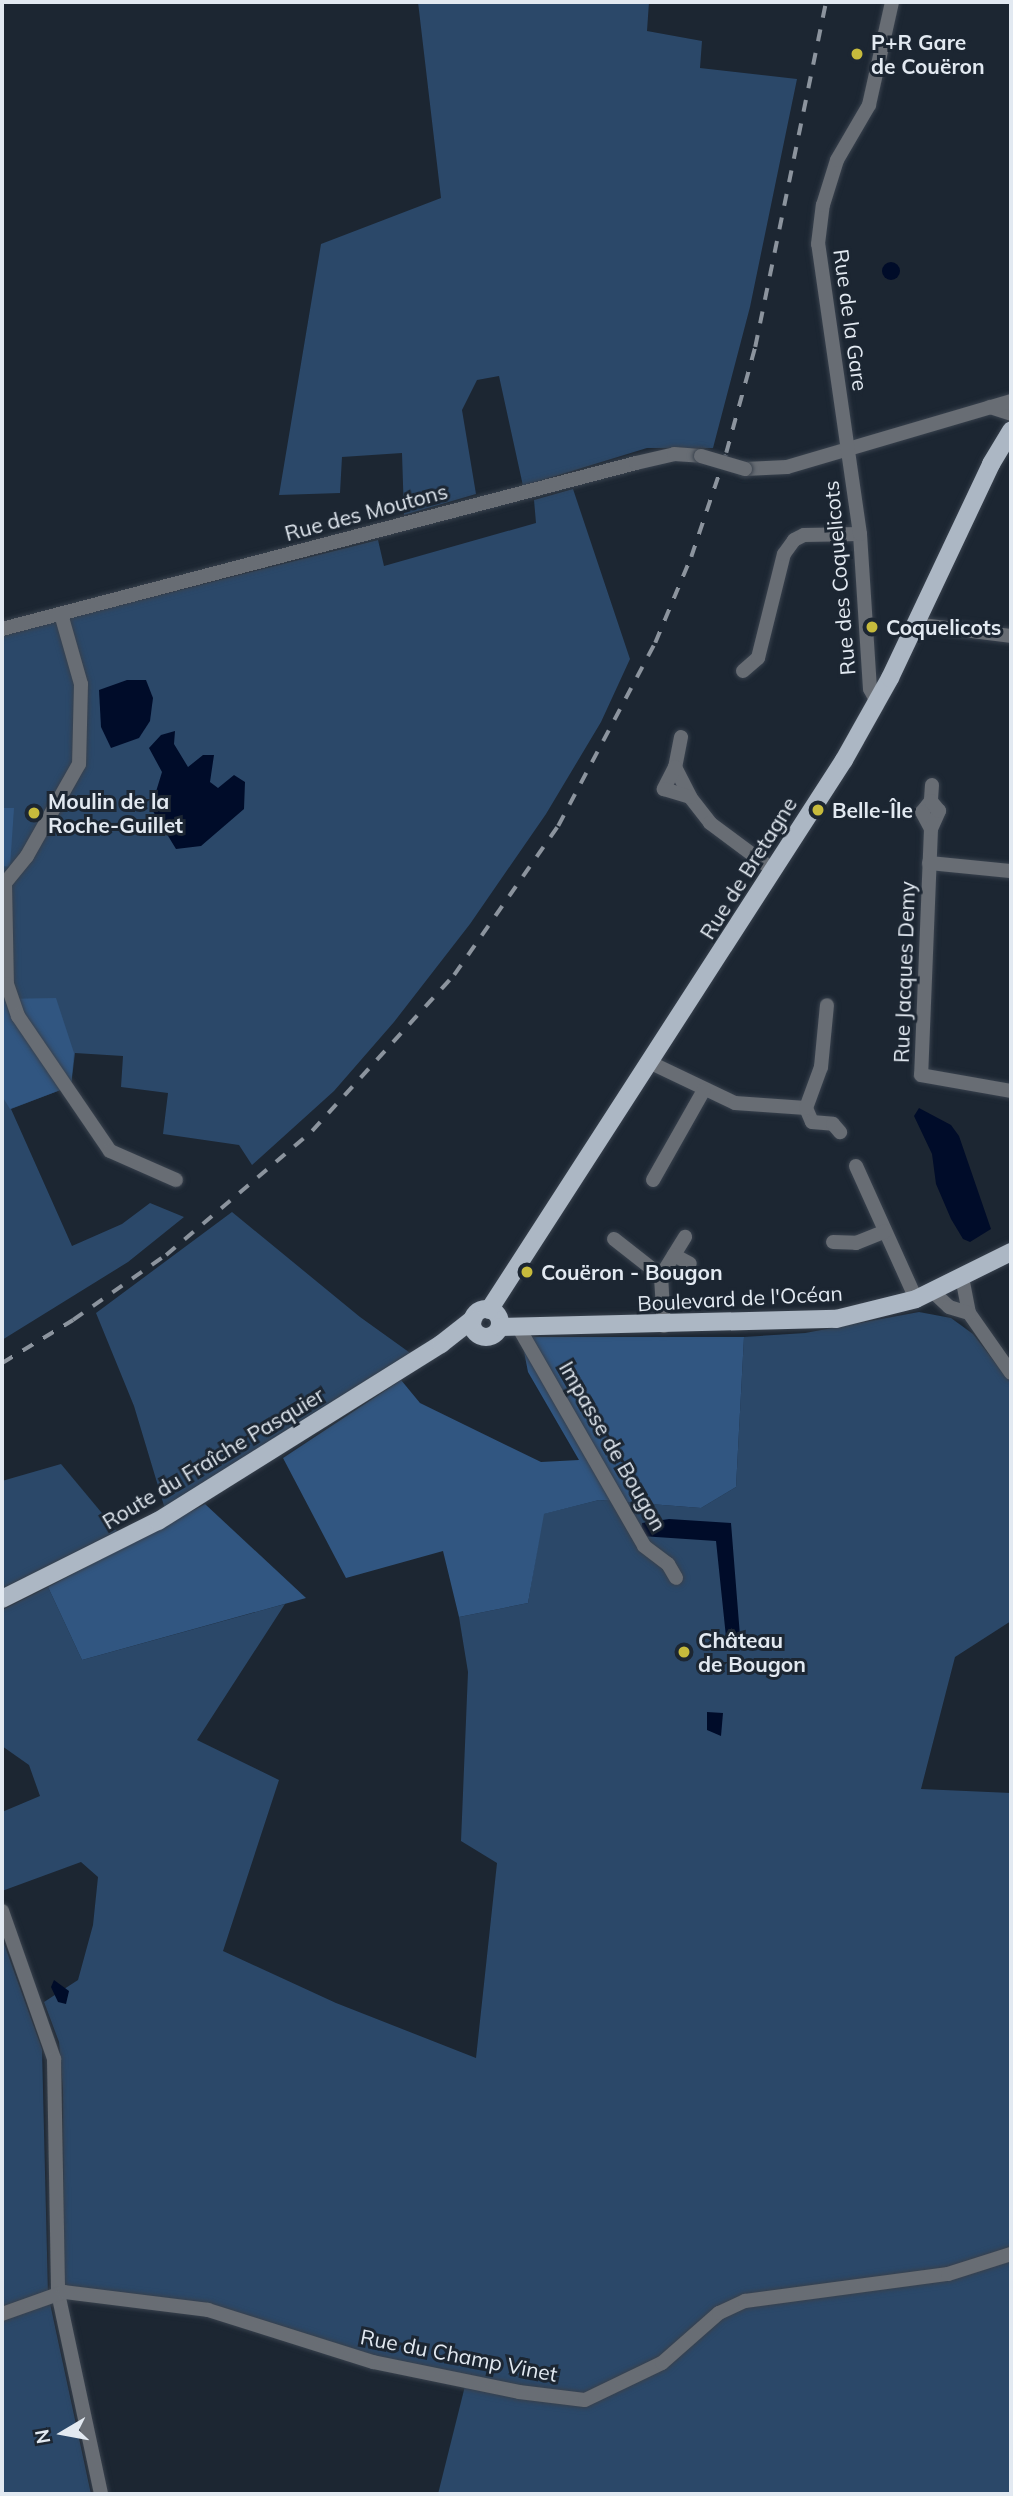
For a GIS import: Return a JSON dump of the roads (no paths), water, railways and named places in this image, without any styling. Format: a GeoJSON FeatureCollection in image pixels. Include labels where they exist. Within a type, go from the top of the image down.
{"type":"FeatureCollection","features":[{"type":"Feature","properties":{"kind":"main road","name":"Rue de Bretagne"},"geometry":{"type":"LineString","coordinates":[[489,1310],[493,1297],[527,1256],[651,1063],[877,702],[991,464],[1011,431]]}},
{"type":"Feature","properties":{"kind":"main road","name":"Boulevard de l'Océan"},"geometry":{"type":"LineString","coordinates":[[500,1328],[520,1330],[836,1319],[915,1299],[1011,1252]]}},
{"type":"Feature","properties":{"kind":"main road"},"geometry":{"type":"LineString","coordinates":[[489,1310],[499,1318],[500,1328],[490,1337],[476,1327],[479,1311],[489,1310]]}},
{"type":"Feature","properties":{"kind":"main road","name":"Route du Fraîche Pasquier"},"geometry":{"type":"LineString","coordinates":[[2,1599],[158,1521],[441,1344],[476,1327]]}},
{"type":"Feature","properties":{"kind":"street","name":"Rue de la Gare"},"geometry":{"type":"LineString","coordinates":[[848,449],[820,265],[820,223],[837,160],[869,105],[892,2]]}},
{"type":"Feature","properties":{"kind":"street","name":"Rue des Moutons"},"geometry":{"type":"LineString","coordinates":[[2,629],[674,454],[701,456],[745,469],[787,467],[1011,401]]}},
{"type":"Feature","properties":{"kind":"street"},"geometry":{"type":"LineString","coordinates":[[990,407],[1011,414]]}},
{"type":"Feature","properties":{"kind":"street","name":"Rue des Coquelicots"},"geometry":{"type":"LineString","coordinates":[[848,449],[860,534],[870,689],[877,702]]}},
{"type":"Feature","properties":{"kind":"street"},"geometry":{"type":"LineString","coordinates":[[743,671],[758,658],[784,554],[794,540],[804,535],[860,534]]}},
{"type":"Feature","properties":{"kind":"street"},"geometry":{"type":"LineString","coordinates":[[61,614],[81,684],[79,764],[27,856],[5,883],[7,984],[18,1016],[110,1151],[176,1180]]}},
{"type":"Feature","properties":{"kind":"street"},"geometry":{"type":"LineString","coordinates":[[915,624],[1011,636]]}},
{"type":"Feature","properties":{"kind":"street"},"geometry":{"type":"LineString","coordinates":[[681,737],[675,767],[690,797],[710,823],[774,870]]}},
{"type":"Feature","properties":{"kind":"street","name":"Rue Jacques Demy"},"geometry":{"type":"LineString","coordinates":[[932,785],[931,801],[922,812],[931,830],[921,1075],[1011,1091]]}},
{"type":"Feature","properties":{"kind":"street","name":"Rue Jacques Demy"},"geometry":{"type":"LineString","coordinates":[[929,863],[1011,871]]}},
{"type":"Feature","properties":{"kind":"street"},"geometry":{"type":"LineString","coordinates":[[827,1005],[821,1067],[806,1108],[812,1122],[833,1124],[840,1132]]}},
{"type":"Feature","properties":{"kind":"street"},"geometry":{"type":"LineString","coordinates":[[651,1063],[704,1090],[746,1106],[806,1108]]}},
{"type":"Feature","properties":{"kind":"street"},"geometry":{"type":"LineString","coordinates":[[653,1180],[704,1090]]}},
{"type":"Feature","properties":{"kind":"street"},"geometry":{"type":"LineString","coordinates":[[856,1166],[915,1299]]}},
{"type":"Feature","properties":{"kind":"street"},"geometry":{"type":"LineString","coordinates":[[833,1242],[856,1242],[885,1231]]}},
{"type":"Feature","properties":{"kind":"street"},"geometry":{"type":"LineString","coordinates":[[664,1326],[661,1276],[685,1237]]}},
{"type":"Feature","properties":{"kind":"street"},"geometry":{"type":"LineString","coordinates":[[614,1239],[661,1276]]}},
{"type":"Feature","properties":{"kind":"street"},"geometry":{"type":"LineString","coordinates":[[674,1255],[690,1264]]}},
{"type":"Feature","properties":{"kind":"street"},"geometry":{"type":"LineString","coordinates":[[962,1277],[969,1313],[1011,1373]]}},
{"type":"Feature","properties":{"kind":"street"},"geometry":{"type":"LineString","coordinates":[[932,1291],[949,1307],[969,1313]]}},
{"type":"Feature","properties":{"kind":"street","name":"Impasse de Bougon"},"geometry":{"type":"LineString","coordinates":[[520,1330],[644,1545],[668,1564],[676,1578]]}},
{"type":"Feature","properties":{"kind":"street"},"geometry":{"type":"LineString","coordinates":[[2,1911],[54,2059],[58,2293],[101,2494]]}},
{"type":"Feature","properties":{"kind":"street","name":"Rue du Champ Vinet"},"geometry":{"type":"LineString","coordinates":[[2,2314],[58,2293],[208,2310],[373,2362],[519,2392],[585,2400],[662,2364],[719,2313],[746,2301],[948,2274],[1011,2254]]}},
{"type":"Feature","properties":{"kind":"railway"},"geometry":{"type":"LineString","coordinates":[[2,1363],[73,1320],[166,1255],[312,1131],[454,975],[558,826],[655,643],[691,557],[726,453],[755,347],[826,2]]}},
{"type":"Feature","properties":{"kind":"place","name":"P+R Gare de Couëron"},"geometry":{"type":"Point","coordinates":[857,54]}},
{"type":"Feature","properties":{"kind":"place","name":"Coquelicots"},"geometry":{"type":"Point","coordinates":[872,627]}},
{"type":"Feature","properties":{"kind":"place","name":"Belle-Île"},"geometry":{"type":"Point","coordinates":[818,810]}},
{"type":"Feature","properties":{"kind":"place","name":"Moulin de la Roche-Guillet"},"geometry":{"type":"Point","coordinates":[34,813]}},
{"type":"Feature","properties":{"kind":"place","name":"Couëron - Bougon"},"geometry":{"type":"Point","coordinates":[527,1272]}},
{"type":"Feature","properties":{"kind":"place","name":"Château de Bougon"},"geometry":{"type":"Point","coordinates":[684,1652]}}]}
